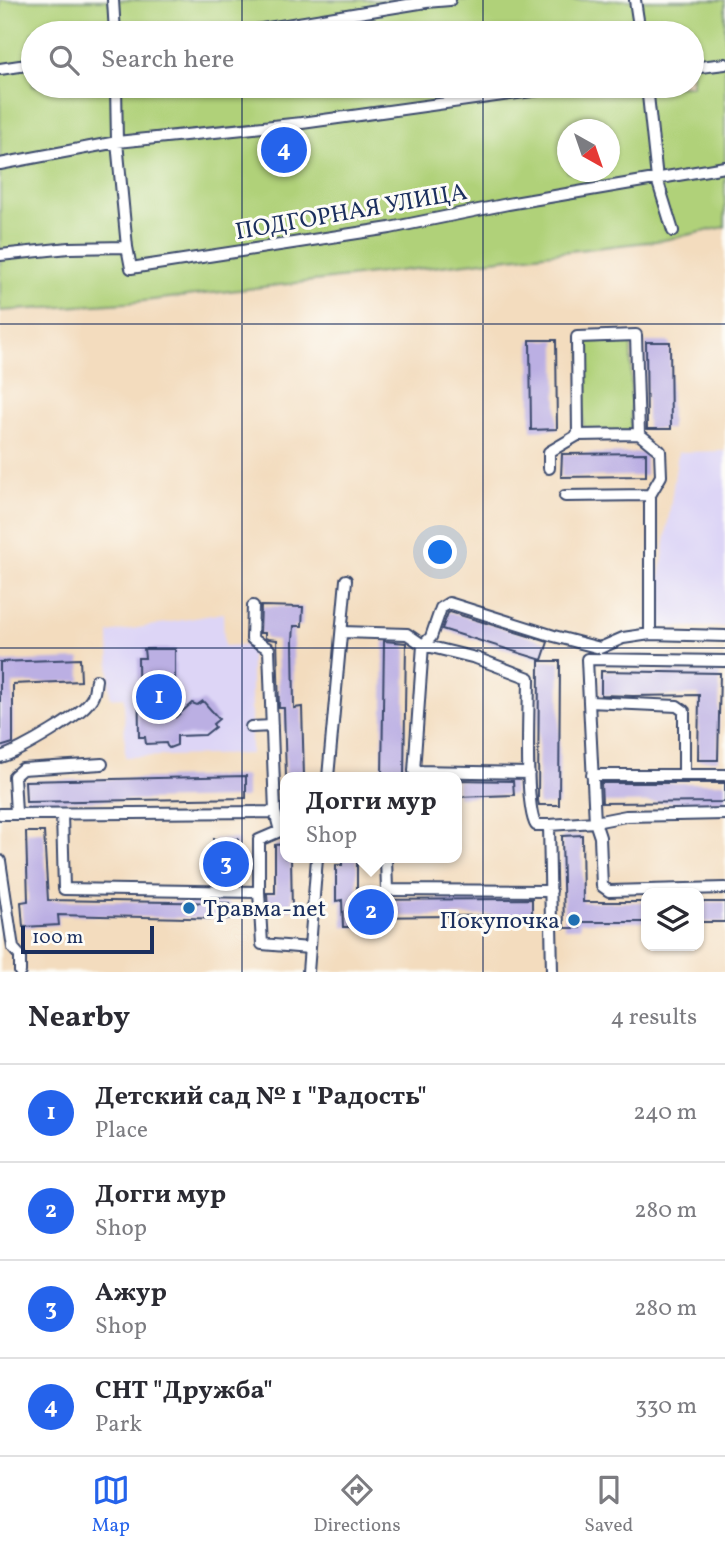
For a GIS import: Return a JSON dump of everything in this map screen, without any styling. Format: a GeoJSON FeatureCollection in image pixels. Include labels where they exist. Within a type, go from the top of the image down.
{"type":"FeatureCollection","features":[{"type":"Feature","properties":{"kind":"street"},"geometry":{"type":"LineString","coordinates":[[113,0],[114,21]]}},
{"type":"Feature","properties":{"kind":"street"},"geometry":{"type":"LineString","coordinates":[[310,21],[450,0]]}},
{"type":"Feature","properties":{"kind":"street"},"geometry":{"type":"LineString","coordinates":[[635,0],[638,21]]}},
{"type":"Feature","properties":{"kind":"street"},"geometry":{"type":"LineString","coordinates":[[704,67],[725,64]]}},
{"type":"Feature","properties":{"kind":"street"},"geometry":{"type":"LineString","coordinates":[[0,69],[21,66]]}},
{"type":"Feature","properties":{"kind":"street"},"geometry":{"type":"LineString","coordinates":[[0,255],[69,248],[127,247],[117,142],[116,98]]}},
{"type":"Feature","properties":{"kind":"street"},"geometry":{"type":"LineString","coordinates":[[0,164],[117,142],[302,123],[482,98]]}},
{"type":"Feature","properties":{"kind":"street"},"geometry":{"type":"LineString","coordinates":[[648,98],[657,179],[673,230]]}},
{"type":"Feature","properties":{"kind":"street","name":"ПОДГОРНАЯ УЛИЦА"},"geometry":{"type":"LineString","coordinates":[[127,247],[131,268],[390,228],[508,204],[725,167]]}},
{"type":"Feature","properties":{"kind":"street"},"geometry":{"type":"LineString","coordinates":[[578,435],[577,337],[636,335],[639,434]]}},
{"type":"Feature","properties":{"kind":"street"},"geometry":{"type":"LineString","coordinates":[[549,467],[549,452],[578,435],[639,434],[660,451],[661,476],[650,495],[650,634]]}},
{"type":"Feature","properties":{"kind":"street"},"geometry":{"type":"LineString","coordinates":[[565,496],[650,495]]}},
{"type":"Feature","properties":{"kind":"street"},"geometry":{"type":"LineString","coordinates":[[328,772],[346,580]]}},
{"type":"Feature","properties":{"kind":"street"},"geometry":{"type":"LineString","coordinates":[[414,772],[423,645],[431,637],[441,608],[449,603],[600,648],[623,638],[650,634],[725,636]]}},
{"type":"Feature","properties":{"kind":"street"},"geometry":{"type":"LineString","coordinates":[[253,606],[252,639],[269,649],[275,812],[280,824]]}},
{"type":"Feature","properties":{"kind":"street"},"geometry":{"type":"LineString","coordinates":[[342,632],[407,634],[423,645],[476,658],[529,678],[528,773],[532,818],[536,825],[595,822],[625,816],[725,814]]}},
{"type":"Feature","properties":{"kind":"street"},"geometry":{"type":"LineString","coordinates":[[725,661],[587,659],[595,822],[600,837],[602,886],[609,891],[725,888]]}},
{"type":"Feature","properties":{"kind":"street"},"geometry":{"type":"LineString","coordinates":[[0,757],[55,729],[78,712],[92,698],[96,680]]}},
{"type":"Feature","properties":{"kind":"street"},"geometry":{"type":"LineString","coordinates":[[589,702],[677,706],[684,711],[684,774]]}},
{"type":"Feature","properties":{"kind":"street"},"geometry":{"type":"LineString","coordinates":[[251,727],[272,726]]}},
{"type":"Feature","properties":{"kind":"street"},"geometry":{"type":"LineString","coordinates":[[16,813],[14,776],[22,769],[102,764]]}},
{"type":"Feature","properties":{"kind":"street"},"geometry":{"type":"LineString","coordinates":[[462,772],[528,773]]}},
{"type":"Feature","properties":{"kind":"street"},"geometry":{"type":"LineString","coordinates":[[592,775],[725,775]]}},
{"type":"Feature","properties":{"kind":"street"},"geometry":{"type":"LineString","coordinates":[[0,814],[275,812]]}},
{"type":"Feature","properties":{"kind":"street"},"geometry":{"type":"LineString","coordinates":[[62,814],[64,889],[259,892]]}},
{"type":"Feature","properties":{"kind":"street"},"geometry":{"type":"LineString","coordinates":[[549,825],[552,972]]}},
{"type":"Feature","properties":{"kind":"street"},"geometry":{"type":"LineString","coordinates":[[280,832],[259,841],[262,944],[309,948]]}},
{"type":"Feature","properties":{"kind":"street"},"geometry":{"type":"LineString","coordinates":[[308,972],[317,863]]}},
{"type":"Feature","properties":{"kind":"street"},"geometry":{"type":"LineString","coordinates":[[386,863],[387,890],[551,891]]}},
{"type":"Feature","properties":{"kind":"street"},"geometry":{"type":"LineString","coordinates":[[0,867],[13,948],[20,956],[20,972]]}},
{"type":"Feature","properties":{"kind":"shaded area"},"geometry":{"type":"Polygon","coordinates":[[[725,451],[725,627],[653,627],[678,452],[725,451]]]}},
{"type":"Feature","properties":{"kind":"shaded area"},"geometry":{"type":"Polygon","coordinates":[[[223,613],[224,646],[247,645],[251,652],[251,754],[125,757],[124,697],[110,698],[109,633],[223,613]]]}},
{"type":"Feature","properties":{"kind":"green space"},"geometry":{"type":"Polygon","coordinates":[[[0,0],[725,0],[725,227],[664,240],[127,303],[0,311],[0,0]]]}},
{"type":"Feature","properties":{"kind":"green space"},"geometry":{"type":"Polygon","coordinates":[[[582,341],[631,341],[631,431],[583,431],[582,341]]]}},
{"type":"Feature","properties":{"kind":"building"},"geometry":{"type":"Polygon","coordinates":[[[530,340],[556,340],[557,429],[531,430],[530,340]]]}},
{"type":"Feature","properties":{"kind":"building"},"geometry":{"type":"Polygon","coordinates":[[[646,342],[670,342],[671,429],[647,429],[646,342]]]}},
{"type":"Feature","properties":{"kind":"building"},"geometry":{"type":"Polygon","coordinates":[[[646,453],[646,476],[561,477],[562,454],[646,453]]]}},
{"type":"Feature","properties":{"kind":"building"},"geometry":{"type":"Polygon","coordinates":[[[261,606],[303,607],[302,626],[294,626],[293,640],[294,708],[302,707],[304,772],[286,772],[284,708],[279,708],[277,640],[265,638],[265,633],[260,633],[261,606]]]}},
{"type":"Feature","properties":{"kind":"building"},"geometry":{"type":"Polygon","coordinates":[[[450,612],[548,642],[542,660],[442,629],[450,612]]]}},
{"type":"Feature","properties":{"kind":"building"},"geometry":{"type":"Polygon","coordinates":[[[384,641],[406,643],[404,772],[382,772],[384,641]]]}},
{"type":"Feature","properties":{"kind":"building"},"geometry":{"type":"Polygon","coordinates":[[[144,649],[175,649],[175,684],[166,685],[166,708],[175,708],[176,717],[192,703],[197,705],[203,701],[219,719],[213,724],[215,727],[205,735],[177,736],[177,745],[169,748],[166,743],[146,744],[145,737],[139,737],[138,658],[145,658],[144,649]]]}},
{"type":"Feature","properties":{"kind":"building"},"geometry":{"type":"Polygon","coordinates":[[[80,659],[81,681],[13,684],[13,743],[0,747],[0,662],[80,659]]]}},
{"type":"Feature","properties":{"kind":"building"},"geometry":{"type":"Polygon","coordinates":[[[539,661],[560,661],[559,805],[539,805],[538,801],[539,661]]]}},
{"type":"Feature","properties":{"kind":"building"},"geometry":{"type":"Polygon","coordinates":[[[601,671],[720,673],[718,760],[698,760],[699,695],[601,695],[601,671]]]}},
{"type":"Feature","properties":{"kind":"building"},"geometry":{"type":"Polygon","coordinates":[[[246,776],[246,798],[26,802],[25,781],[246,776]]]}},
{"type":"Feature","properties":{"kind":"building"},"geometry":{"type":"Polygon","coordinates":[[[462,780],[513,781],[514,795],[462,797],[462,780]]]}},
{"type":"Feature","properties":{"kind":"building"},"geometry":{"type":"Polygon","coordinates":[[[601,783],[725,783],[725,802],[602,803],[601,783]]]}},
{"type":"Feature","properties":{"kind":"building"},"geometry":{"type":"Polygon","coordinates":[[[26,832],[44,832],[48,900],[230,903],[229,919],[58,915],[59,925],[23,927],[21,902],[28,901],[26,832]]]}},
{"type":"Feature","properties":{"kind":"building"},"geometry":{"type":"Polygon","coordinates":[[[582,835],[583,902],[641,902],[641,922],[580,922],[580,928],[564,928],[562,836],[582,835]]]}},
{"type":"Feature","properties":{"kind":"building"},"geometry":{"type":"Polygon","coordinates":[[[214,839],[238,839],[238,847],[233,847],[233,873],[218,873],[218,847],[214,847],[214,839]]]}},
{"type":"Feature","properties":{"kind":"building"},"geometry":{"type":"Polygon","coordinates":[[[280,844],[280,863],[291,863],[292,910],[268,911],[267,893],[275,893],[275,845],[280,844]]]}},
{"type":"Feature","properties":{"kind":"building"},"geometry":{"type":"Polygon","coordinates":[[[357,863],[357,900],[532,899],[532,915],[365,917],[365,927],[343,927],[342,900],[336,901],[336,865],[357,863]]]}},
{"type":"Feature","properties":{"kind":"building"},"geometry":{"type":"Polygon","coordinates":[[[704,902],[725,902],[725,922],[704,922],[704,902]]]}},
{"type":"Feature","properties":{"kind":"place","name":"СНТ \"Дружба\""},"geometry":{"type":"Point","coordinates":[284,150]}},
{"type":"Feature","properties":{"kind":"place","name":"Детский сад № 1 \"Радость\""},"geometry":{"type":"Point","coordinates":[159,697]}},
{"type":"Feature","properties":{"kind":"place","name":"Ажур"},"geometry":{"type":"Point","coordinates":[226,864]}},
{"type":"Feature","properties":{"kind":"place","name":"Травма-net"},"geometry":{"type":"Point","coordinates":[189,908]}},
{"type":"Feature","properties":{"kind":"place","name":"Догги мур"},"geometry":{"type":"Point","coordinates":[371,912]}},
{"type":"Feature","properties":{"kind":"place","name":"Покупочка"},"geometry":{"type":"Point","coordinates":[574,920]}}]}
